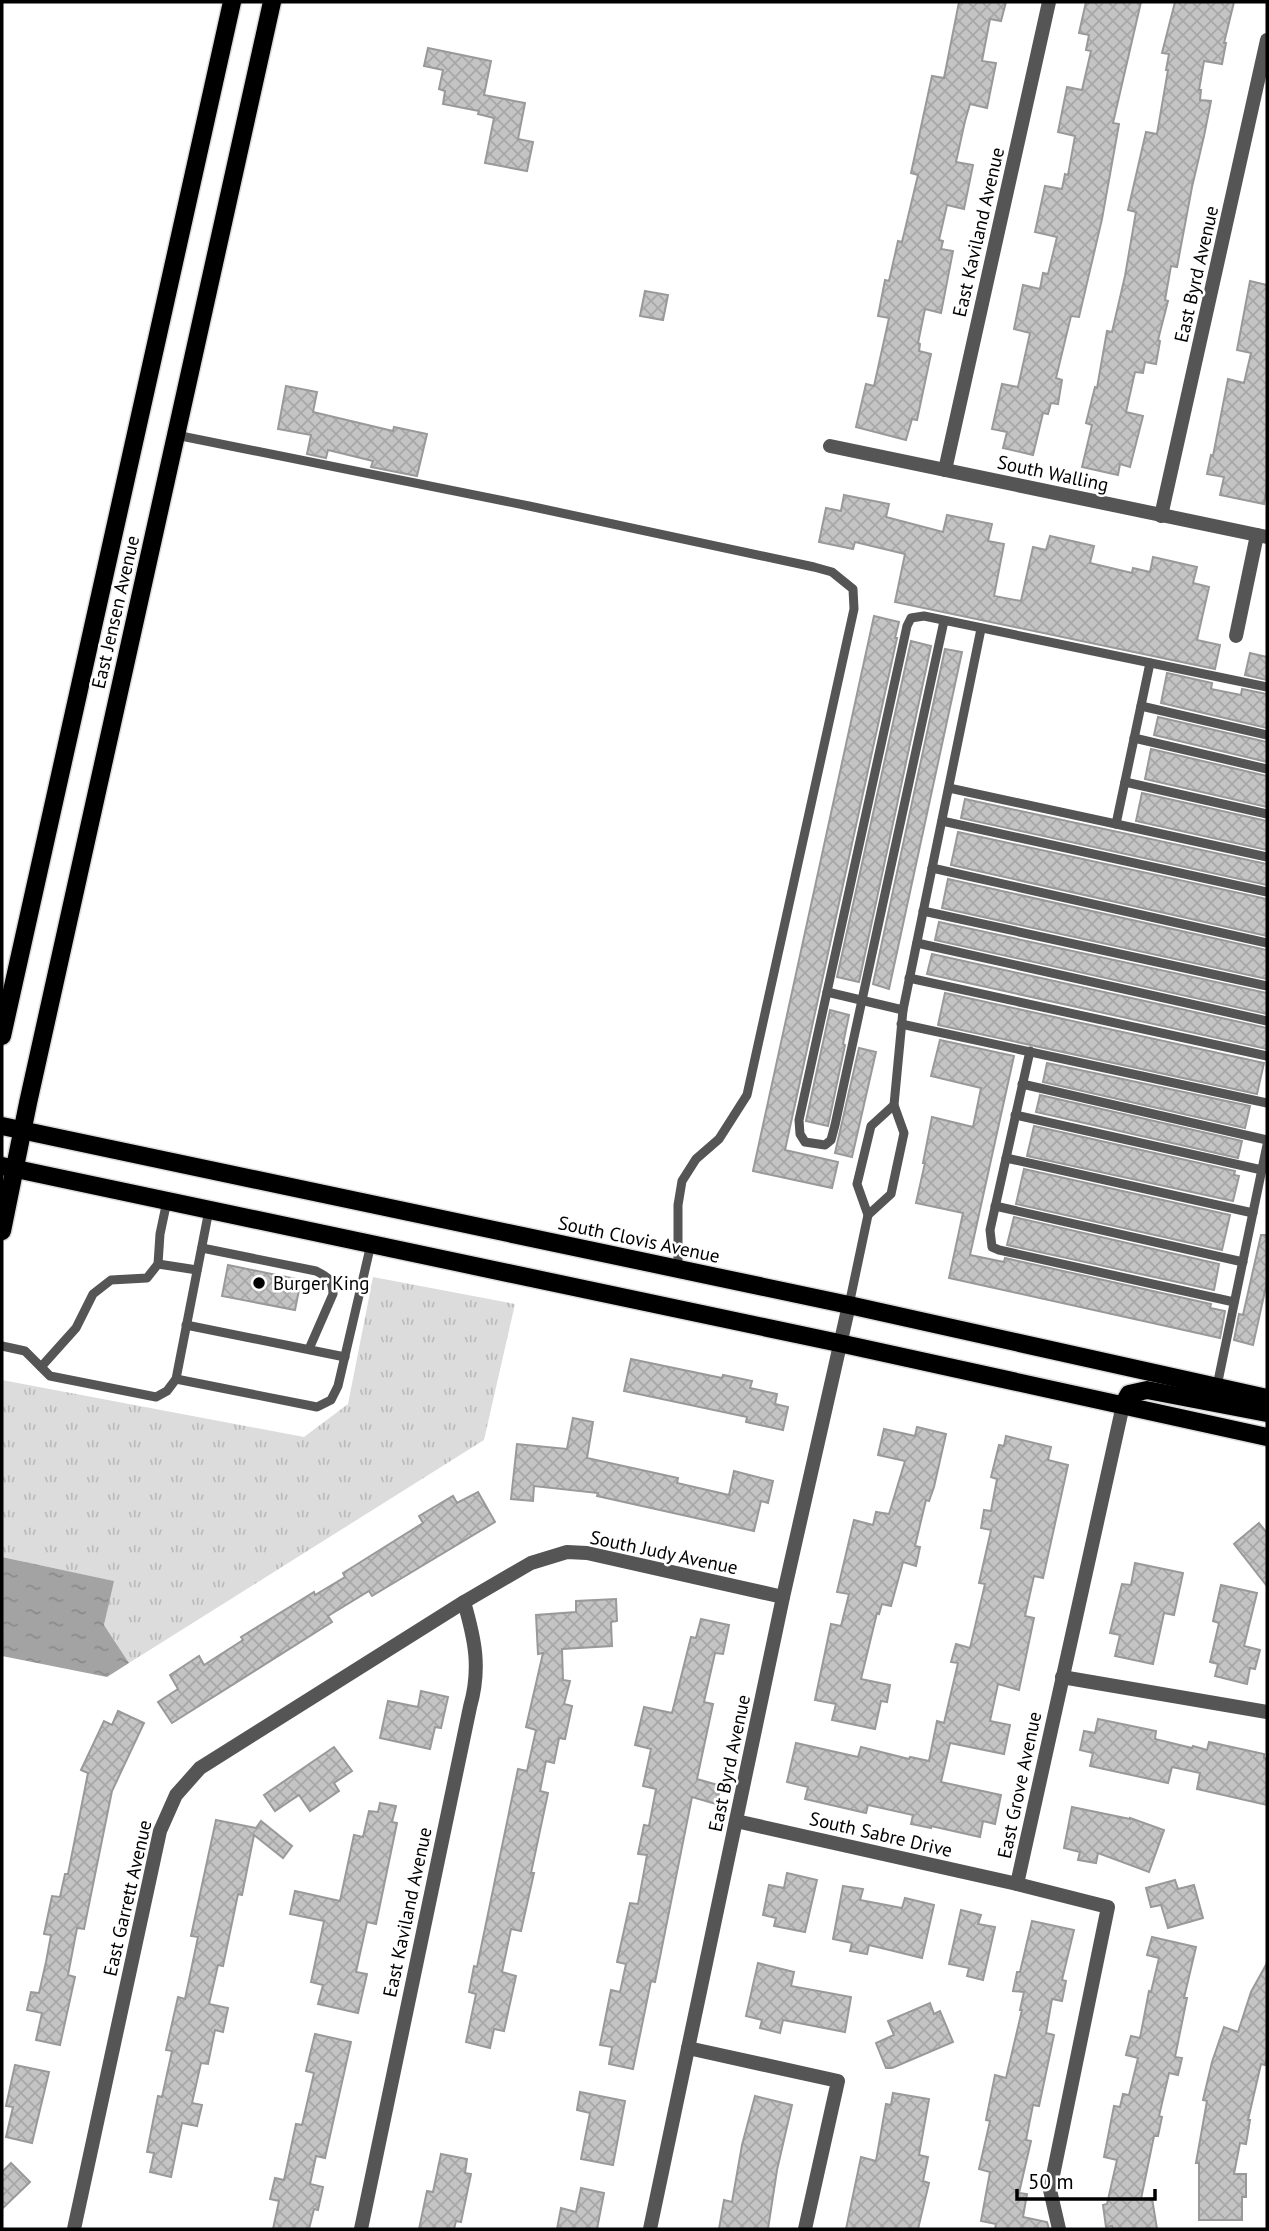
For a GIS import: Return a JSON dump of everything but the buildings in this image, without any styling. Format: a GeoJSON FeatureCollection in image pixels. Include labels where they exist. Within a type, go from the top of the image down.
{"type":"FeatureCollection","features":[{"type":"Feature","properties":{"kind":"main road","name":"East Jensen Avenue"},"geometry":{"type":"LineString","coordinates":[[2,1036],[232,2]]}},
{"type":"Feature","properties":{"kind":"main road","name":"East Jensen Avenue"},"geometry":{"type":"LineString","coordinates":[[2,1231],[8,1168],[22,1130],[272,2]]}},
{"type":"Feature","properties":{"kind":"main road","name":"South Clovis Avenue"},"geometry":{"type":"LineString","coordinates":[[2,1126],[849,1305],[1267,1398]]}},
{"type":"Feature","properties":{"kind":"main road"},"geometry":{"type":"LineString","coordinates":[[8,1168],[839,1343],[1267,1437]]}},
{"type":"Feature","properties":{"kind":"main road"},"geometry":{"type":"LineString","coordinates":[[1123,1405],[1129,1394],[1147,1390],[1267,1413]]}},
{"type":"Feature","properties":{"kind":"street","name":"East Kaviland Avenue"},"geometry":{"type":"LineString","coordinates":[[945,470],[1049,2]]}},
{"type":"Feature","properties":{"kind":"street","name":"East Byrd Avenue"},"geometry":{"type":"LineString","coordinates":[[1161,516],[1267,40]]}},
{"type":"Feature","properties":{"kind":"street","name":"South Walling"},"geometry":{"type":"LineString","coordinates":[[830,446],[1262,536]]}},
{"type":"Feature","properties":{"kind":"street"},"geometry":{"type":"LineString","coordinates":[[1236,636],[1262,536]]}},
{"type":"Feature","properties":{"kind":"street","name":"East Byrd Avenue"},"geometry":{"type":"LineString","coordinates":[[650,2229],[783,1597],[849,1305]]}},
{"type":"Feature","properties":{"kind":"street","name":"East Grove Avenue"},"geometry":{"type":"LineString","coordinates":[[1059,2229],[1051,2190],[1108,1907],[1017,1884],[1123,1405]]}},
{"type":"Feature","properties":{"kind":"street","name":"South Judy Avenue"},"geometry":{"type":"LineString","coordinates":[[464,1602],[531,1563],[567,1552],[587,1553],[783,1597]]}},
{"type":"Feature","properties":{"kind":"street","name":"East Kaviland Avenue"},"geometry":{"type":"LineString","coordinates":[[361,2229],[475,1686],[477,1664],[464,1602]]}},
{"type":"Feature","properties":{"kind":"street","name":"East Garrett Avenue"},"geometry":{"type":"LineString","coordinates":[[74,2229],[160,1831],[176,1795],[200,1768],[464,1602]]}},
{"type":"Feature","properties":{"kind":"street"},"geometry":{"type":"LineString","coordinates":[[1062,1678],[1267,1712]]}},
{"type":"Feature","properties":{"kind":"street","name":"South Sabre Drive"},"geometry":{"type":"LineString","coordinates":[[736,1821],[1017,1884]]}},
{"type":"Feature","properties":{"kind":"street"},"geometry":{"type":"LineString","coordinates":[[688,2048],[838,2081],[804,2229]]}},
{"type":"Feature","properties":{"kind":"lane"},"geometry":{"type":"LineString","coordinates":[[176,435],[814,567],[841,577],[853,589],[854,608],[747,1095],[719,1139],[696,1159],[682,1181],[678,1205],[678,1269]]}},
{"type":"Feature","properties":{"kind":"lane"},"geometry":{"type":"LineString","coordinates":[[944,621],[831,1140],[825,1144],[805,1142],[800,1134],[799,1120],[907,626],[911,618],[944,621],[1267,687]]}},
{"type":"Feature","properties":{"kind":"lane"},"geometry":{"type":"LineString","coordinates":[[868,1215],[891,1194],[904,1133],[894,1105],[903,1010],[981,629]]}},
{"type":"Feature","properties":{"kind":"lane"},"geometry":{"type":"LineString","coordinates":[[1116,824],[1150,663]]}},
{"type":"Feature","properties":{"kind":"lane"},"geometry":{"type":"LineString","coordinates":[[1141,706],[1267,735]]}},
{"type":"Feature","properties":{"kind":"lane"},"geometry":{"type":"LineString","coordinates":[[1134,738],[1267,769]]}},
{"type":"Feature","properties":{"kind":"lane"},"geometry":{"type":"LineString","coordinates":[[1125,782],[1267,814]]}},
{"type":"Feature","properties":{"kind":"lane"},"geometry":{"type":"LineString","coordinates":[[949,788],[1267,857]]}},
{"type":"Feature","properties":{"kind":"lane"},"geometry":{"type":"LineString","coordinates":[[942,821],[1267,892]]}},
{"type":"Feature","properties":{"kind":"lane"},"geometry":{"type":"LineString","coordinates":[[932,868],[1267,943]]}},
{"type":"Feature","properties":{"kind":"lane"},"geometry":{"type":"LineString","coordinates":[[923,911],[1267,986]]}},
{"type":"Feature","properties":{"kind":"lane"},"geometry":{"type":"LineString","coordinates":[[917,943],[1267,1021]]}},
{"type":"Feature","properties":{"kind":"lane"},"geometry":{"type":"LineString","coordinates":[[909,978],[1267,1056]]}},
{"type":"Feature","properties":{"kind":"lane"},"geometry":{"type":"LineString","coordinates":[[827,992],[903,1010]]}},
{"type":"Feature","properties":{"kind":"lane"},"geometry":{"type":"LineString","coordinates":[[901,1024],[1267,1103]]}},
{"type":"Feature","properties":{"kind":"lane"},"geometry":{"type":"LineString","coordinates":[[1030,1051],[995,1206],[990,1240],[992,1247],[1234,1302]]}},
{"type":"Feature","properties":{"kind":"lane"},"geometry":{"type":"LineString","coordinates":[[1022,1084],[1267,1142],[1217,1386]]}},
{"type":"Feature","properties":{"kind":"lane"},"geometry":{"type":"LineString","coordinates":[[849,1305],[868,1215],[857,1184],[871,1126],[894,1105]]}},
{"type":"Feature","properties":{"kind":"lane"},"geometry":{"type":"LineString","coordinates":[[1015,1115],[1262,1170]]}},
{"type":"Feature","properties":{"kind":"lane"},"geometry":{"type":"LineString","coordinates":[[1006,1158],[1253,1213]]}},
{"type":"Feature","properties":{"kind":"lane"},"geometry":{"type":"LineString","coordinates":[[41,1367],[76,1328],[93,1294],[111,1280],[147,1278],[158,1264],[160,1234],[167,1201]]}},
{"type":"Feature","properties":{"kind":"lane"},"geometry":{"type":"LineString","coordinates":[[995,1206],[1242,1262]]}},
{"type":"Feature","properties":{"kind":"lane"},"geometry":{"type":"LineString","coordinates":[[2,1346],[25,1351],[50,1377],[156,1397],[167,1391],[176,1379],[209,1210]]}},
{"type":"Feature","properties":{"kind":"lane"},"geometry":{"type":"LineString","coordinates":[[176,1379],[317,1407],[331,1400],[338,1386],[370,1244]]}},
{"type":"Feature","properties":{"kind":"lane"},"geometry":{"type":"LineString","coordinates":[[202,1248],[316,1271],[328,1277],[333,1285],[333,1294],[309,1349]]}},
{"type":"Feature","properties":{"kind":"lane"},"geometry":{"type":"LineString","coordinates":[[158,1264],[197,1270]]}},
{"type":"Feature","properties":{"kind":"lane"},"geometry":{"type":"LineString","coordinates":[[186,1325],[345,1357]]}},
{"type":"Feature","properties":{"kind":"green space"},"geometry":{"type":"Polygon","coordinates":[[[373,1277],[515,1304],[484,1440],[129,1663],[104,1625],[113,1581],[2,1557],[2,1380],[304,1437],[348,1404],[373,1277]]]}},
{"type":"Feature","properties":{"kind":"water"},"geometry":{"type":"Polygon","coordinates":[[[2,1557],[114,1581],[104,1625],[129,1663],[107,1677],[2,1656],[2,1557]]]}},
{"type":"Feature","properties":{"kind":"place","name":"Burger King"},"geometry":{"type":"Point","coordinates":[259,1283]}}]}
